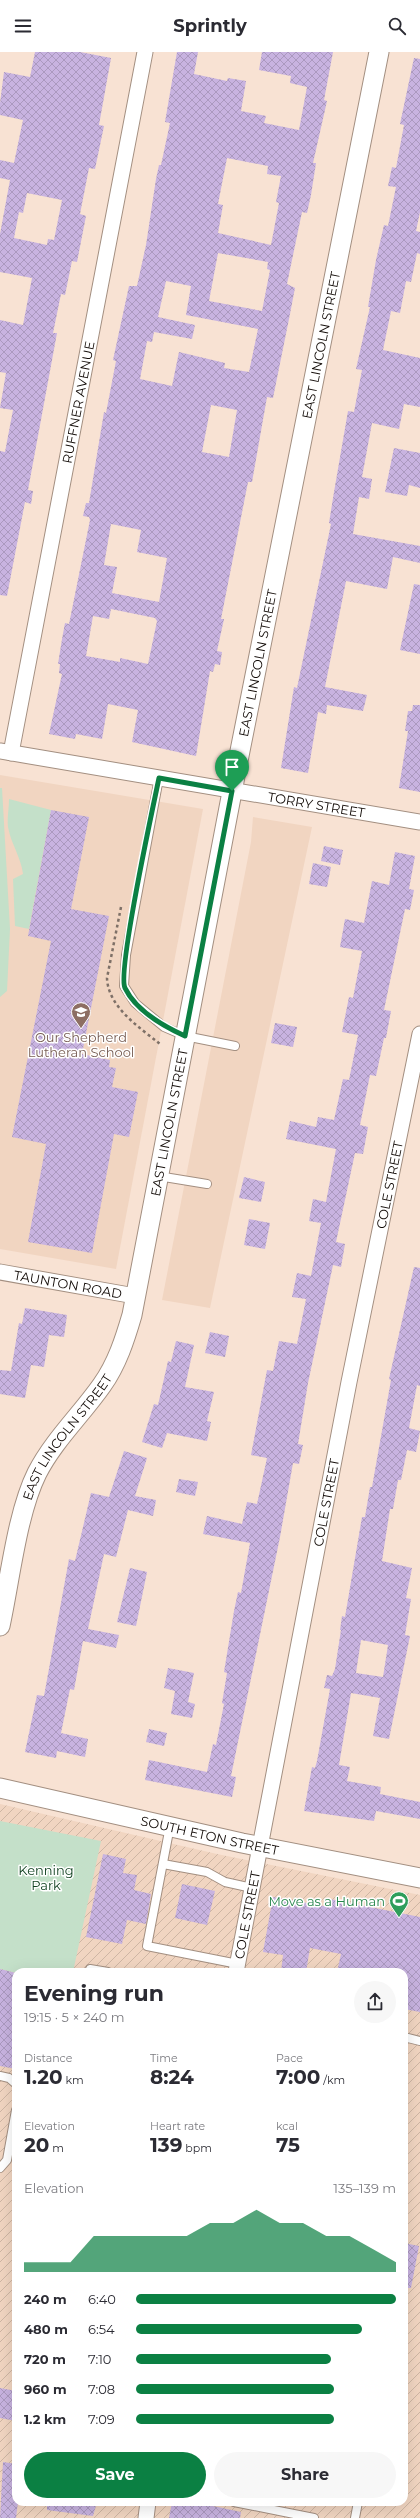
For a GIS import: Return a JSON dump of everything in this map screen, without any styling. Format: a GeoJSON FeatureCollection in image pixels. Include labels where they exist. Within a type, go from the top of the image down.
{"type":"FeatureCollection","features":[{"type":"Feature","properties":{"kind":"street","name":"RUFFNER AVENUE"},"geometry":{"type":"LineString","coordinates":[[5,752],[145,52]]}},
{"type":"Feature","properties":{"kind":"street","name":"EAST LINCOLN STREET"},"geometry":{"type":"LineString","coordinates":[[0,1626],[24,1512],[37,1473],[50,1451],[99,1389],[110,1370],[124,1341],[136,1296],[232,791],[379,52]]}},
{"type":"Feature","properties":{"kind":"street","name":"TORRY STREET"},"geometry":{"type":"LineString","coordinates":[[5,752],[420,822]]}},
{"type":"Feature","properties":{"kind":"street","name":"COLE STREET"},"geometry":{"type":"LineString","coordinates":[[237,1968],[313,1580],[349,1382],[420,1034]]}},
{"type":"Feature","properties":{"kind":"street","name":"TAUNTON ROAD"},"geometry":{"type":"LineString","coordinates":[[0,1272],[136,1296]]}},
{"type":"Feature","properties":{"kind":"street","name":"SOUTH ETON STREET"},"geometry":{"type":"LineString","coordinates":[[0,1788],[260,1846],[420,1878]]}},
{"type":"Feature","properties":{"kind":"street"},"geometry":{"type":"LineString","coordinates":[[146,2518],[148,2506]]}},
{"type":"Feature","properties":{"kind":"lane"},"geometry":{"type":"LineString","coordinates":[[159,778],[126,955],[124,986],[135,1003],[164,1027],[185,1036],[235,1046]]}},
{"type":"Feature","properties":{"kind":"lane"},"geometry":{"type":"LineString","coordinates":[[158,1176],[207,1184]]}},
{"type":"Feature","properties":{"kind":"lane"},"geometry":{"type":"LineString","coordinates":[[170,1826],[147,1946],[237,1968]]}},
{"type":"Feature","properties":{"kind":"lane"},"geometry":{"type":"LineString","coordinates":[[163,1864],[207,1872],[225,1882],[252,1888]]}},
{"type":"Feature","properties":{"kind":"lane"},"geometry":{"type":"LineString","coordinates":[[408,2038],[420,2041]]}},
{"type":"Feature","properties":{"kind":"lane"},"geometry":{"type":"LineString","coordinates":[[0,2076],[9,2078],[12,2081]]}},
{"type":"Feature","properties":{"kind":"lane"},"geometry":{"type":"LineString","coordinates":[[0,2168],[7,2160],[12,2132]]}},
{"type":"Feature","properties":{"kind":"lane"},"geometry":{"type":"LineString","coordinates":[[254,2506],[314,2518]]}},
{"type":"Feature","properties":{"kind":"lane"},"geometry":{"type":"LineString","coordinates":[[355,2518],[357,2506]]}},
{"type":"Feature","properties":{"kind":"shaded area","name":"Our Shepherd Lutheran School"},"geometry":{"type":"Polygon","coordinates":[[[0,775],[203,809],[116,1269],[0,1249],[0,775]]]}},
{"type":"Feature","properties":{"kind":"shaded area"},"geometry":{"type":"Polygon","coordinates":[[[253,817],[312,827],[210,1308],[162,1300],[251,842],[253,817]]]}},
{"type":"Feature","properties":{"kind":"shaded area"},"geometry":{"type":"Polygon","coordinates":[[[0,1804],[217,1854],[420,1895],[420,2518],[0,2518],[0,1804]]]}},
{"type":"Feature","properties":{"kind":"green space"},"geometry":{"type":"Polygon","coordinates":[[[0,788],[2,788],[10,929],[7,991],[0,997],[0,788]]]}},
{"type":"Feature","properties":{"kind":"green space"},"geometry":{"type":"Polygon","coordinates":[[[9,799],[51,810],[29,929],[15,926],[13,879],[23,874],[8,827],[9,799]]]}},
{"type":"Feature","properties":{"kind":"green space","name":"Kenning Park"},"geometry":{"type":"Polygon","coordinates":[[[0,1821],[101,1841],[74,1968],[12,1968],[12,1972],[0,1969],[0,1821]]]}},
{"type":"Feature","properties":{"kind":"building"},"geometry":{"type":"Polygon","coordinates":[[[35,52],[80,52],[111,58],[99,125],[104,126],[95,169],[89,168],[80,214],[86,216],[77,262],[72,261],[65,295],[61,294],[53,333],[57,333],[28,490],[33,491],[31,504],[25,502],[7,596],[0,595],[0,451],[5,452],[13,410],[0,408],[6,373],[0,372],[0,320],[23,325],[32,278],[0,272],[0,234],[10,180],[0,178],[0,160],[14,163],[23,120],[0,115],[0,103],[4,72],[30,77],[35,52]],[[27,193],[23,213],[19,212],[14,238],[47,245],[48,239],[54,240],[62,200],[27,193]]]}},
{"type":"Feature","properties":{"kind":"building"},"geometry":{"type":"Polygon","coordinates":[[[177,52],[198,52],[194,74],[227,81],[228,78],[246,81],[241,111],[266,116],[264,123],[299,130],[307,87],[290,83],[291,76],[259,70],[262,52],[333,52],[324,100],[327,101],[313,163],[316,163],[311,195],[307,213],[302,212],[287,284],[295,288],[289,319],[273,398],[267,397],[252,482],[248,482],[221,619],[224,619],[217,651],[222,652],[220,665],[215,664],[213,672],[210,671],[196,756],[132,742],[138,710],[108,704],[102,739],[76,734],[75,739],[49,734],[62,674],[59,673],[60,664],[58,664],[65,623],[69,624],[90,520],[89,517],[83,516],[86,503],[89,503],[104,412],[106,413],[116,361],[113,360],[129,286],[137,286],[146,245],[156,179],[159,165],[161,165],[170,123],[165,122],[177,52]],[[227,158],[218,204],[223,205],[218,233],[271,245],[279,203],[276,202],[281,176],[267,174],[268,166],[227,158]],[[218,253],[209,301],[262,311],[270,270],[267,269],[268,262],[218,253]],[[166,281],[158,317],[195,325],[192,339],[154,332],[152,342],[147,341],[140,379],[172,386],[179,352],[225,363],[224,368],[249,372],[258,329],[186,315],[191,286],[166,281]],[[211,405],[202,452],[229,457],[237,410],[211,405]],[[111,524],[104,565],[117,567],[112,593],[159,602],[167,558],[137,552],[141,530],[111,524]],[[111,609],[109,619],[93,616],[86,656],[120,662],[120,658],[148,664],[157,621],[155,618],[111,609]]]}},
{"type":"Feature","properties":{"kind":"building"},"geometry":{"type":"Polygon","coordinates":[[[414,58],[420,59],[420,212],[416,231],[420,232],[420,254],[417,253],[411,282],[406,281],[400,313],[391,311],[383,350],[420,358],[420,407],[404,404],[399,429],[372,423],[362,477],[372,479],[369,499],[359,497],[353,534],[420,546],[420,563],[393,557],[387,589],[346,581],[325,687],[367,695],[363,711],[327,705],[326,714],[318,712],[308,773],[281,768],[294,687],[297,688],[331,524],[329,523],[348,411],[354,412],[362,370],[356,369],[370,307],[368,307],[376,260],[384,225],[388,226],[396,187],[388,186],[392,167],[396,168],[404,125],[400,124],[414,58]]]}},
{"type":"Feature","properties":{"kind":"building"},"geometry":{"type":"Polygon","coordinates":[[[394,448],[420,453],[420,488],[409,485],[407,496],[385,492],[394,448]]]}},
{"type":"Feature","properties":{"kind":"building"},"geometry":{"type":"Polygon","coordinates":[[[414,584],[420,585],[420,654],[400,650],[414,584]]]}},
{"type":"Feature","properties":{"kind":"building"},"geometry":{"type":"Polygon","coordinates":[[[413,705],[420,705],[420,792],[399,788],[408,731],[405,731],[408,711],[412,711],[413,705]]]}},
{"type":"Feature","properties":{"kind":"building"},"geometry":{"type":"Polygon","coordinates":[[[51,810],[89,817],[71,909],[109,916],[82,1054],[110,1060],[109,1067],[116,1068],[112,1087],[138,1092],[129,1137],[114,1134],[92,1253],[28,1242],[46,1144],[12,1137],[51,941],[28,936],[51,810]]]}},
{"type":"Feature","properties":{"kind":"building"},"geometry":{"type":"Polygon","coordinates":[[[324,846],[343,850],[340,865],[321,861],[324,846]]]}},
{"type":"Feature","properties":{"kind":"building"},"geometry":{"type":"Polygon","coordinates":[[[395,852],[415,856],[409,889],[414,890],[410,910],[405,909],[384,1010],[391,1011],[386,1038],[384,1038],[376,1076],[370,1075],[360,1125],[368,1127],[363,1154],[355,1153],[336,1242],[345,1244],[341,1267],[333,1265],[308,1383],[298,1444],[303,1445],[299,1464],[293,1463],[280,1537],[231,1776],[236,1777],[232,1797],[145,1780],[149,1760],[207,1772],[213,1744],[216,1745],[224,1704],[222,1703],[227,1673],[224,1672],[234,1611],[238,1592],[241,1593],[250,1543],[203,1534],[207,1516],[242,1524],[247,1502],[257,1504],[267,1458],[251,1455],[267,1370],[273,1371],[279,1341],[297,1344],[306,1299],[292,1297],[297,1273],[311,1276],[321,1223],[309,1221],[313,1199],[326,1202],[336,1149],[286,1139],[290,1121],[316,1127],[318,1117],[334,1120],[343,1079],[349,1080],[358,1035],[342,1032],[349,997],[353,998],[362,951],[340,947],[345,919],[364,923],[372,881],[389,885],[395,852]]]}},
{"type":"Feature","properties":{"kind":"building"},"geometry":{"type":"Polygon","coordinates":[[[313,863],[331,867],[327,887],[309,884],[313,863]]]}},
{"type":"Feature","properties":{"kind":"building"},"geometry":{"type":"Polygon","coordinates":[[[275,1023],[297,1027],[293,1047],[271,1043],[275,1023]]]}},
{"type":"Feature","properties":{"kind":"building"},"geometry":{"type":"Polygon","coordinates":[[[244,1177],[265,1182],[261,1202],[239,1198],[244,1177]]]}},
{"type":"Feature","properties":{"kind":"building"},"geometry":{"type":"Polygon","coordinates":[[[249,1219],[270,1223],[265,1249],[244,1245],[249,1219]]]}},
{"type":"Feature","properties":{"kind":"building"},"geometry":{"type":"Polygon","coordinates":[[[414,1267],[420,1268],[420,1386],[417,1385],[409,1428],[420,1431],[416,1452],[407,1450],[401,1480],[398,1480],[393,1509],[390,1509],[382,1561],[412,1568],[406,1598],[411,1599],[405,1635],[410,1636],[389,1739],[373,1736],[380,1698],[351,1693],[339,1765],[350,1767],[347,1781],[381,1787],[380,1794],[420,1802],[420,1819],[376,1811],[374,1821],[304,1811],[312,1767],[315,1768],[317,1761],[330,1689],[324,1688],[327,1675],[332,1676],[335,1669],[342,1616],[345,1617],[362,1517],[365,1517],[370,1487],[372,1487],[391,1380],[389,1379],[414,1267]],[[361,1640],[356,1673],[383,1677],[388,1645],[361,1640]]]}},
{"type":"Feature","properties":{"kind":"building"},"geometry":{"type":"Polygon","coordinates":[[[25,1308],[67,1315],[64,1337],[49,1335],[44,1367],[31,1365],[25,1398],[0,1394],[0,1370],[11,1371],[19,1323],[22,1324],[25,1308]]]}},
{"type":"Feature","properties":{"kind":"building"},"geometry":{"type":"Polygon","coordinates":[[[210,1332],[229,1336],[225,1357],[205,1353],[210,1332]]]}},
{"type":"Feature","properties":{"kind":"building"},"geometry":{"type":"Polygon","coordinates":[[[176,1341],[194,1345],[185,1387],[214,1392],[207,1421],[211,1422],[207,1441],[167,1433],[162,1448],[142,1442],[154,1404],[158,1405],[168,1361],[171,1362],[176,1341]]]}},
{"type":"Feature","properties":{"kind":"building"},"geometry":{"type":"Polygon","coordinates":[[[124,1451],[147,1458],[135,1496],[156,1500],[153,1516],[128,1510],[116,1557],[104,1554],[88,1629],[119,1635],[116,1648],[83,1641],[74,1690],[70,1689],[61,1733],[88,1739],[85,1757],[57,1751],[56,1758],[25,1752],[37,1695],[44,1696],[69,1559],[75,1561],[91,1493],[109,1497],[124,1451]]]}},
{"type":"Feature","properties":{"kind":"building"},"geometry":{"type":"Polygon","coordinates":[[[179,1479],[198,1482],[195,1496],[176,1492],[179,1479]]]}},
{"type":"Feature","properties":{"kind":"building"},"geometry":{"type":"Polygon","coordinates":[[[130,1568],[147,1572],[136,1626],[117,1622],[130,1568]]]}},
{"type":"Feature","properties":{"kind":"building"},"geometry":{"type":"Polygon","coordinates":[[[168,1668],[194,1673],[188,1702],[195,1704],[192,1718],[171,1714],[175,1691],[164,1688],[168,1668]]]}},
{"type":"Feature","properties":{"kind":"building"},"geometry":{"type":"Polygon","coordinates":[[[149,1729],[167,1733],[164,1746],[146,1742],[149,1729]]]}},
{"type":"Feature","properties":{"kind":"building"},"geometry":{"type":"Polygon","coordinates":[[[103,1854],[126,1859],[123,1873],[137,1875],[134,1890],[151,1894],[146,1924],[127,1920],[122,1944],[86,1937],[103,1854]]]}},
{"type":"Feature","properties":{"kind":"building"},"geometry":{"type":"Polygon","coordinates":[[[182,1884],[215,1891],[207,1925],[175,1918],[182,1884]]]}},
{"type":"Feature","properties":{"kind":"building"},"geometry":{"type":"Polygon","coordinates":[[[273,1897],[324,1906],[325,1898],[420,1917],[420,2012],[408,2010],[408,1968],[338,1968],[341,1954],[310,1948],[307,1968],[281,1968],[283,1955],[263,1952],[273,1897]]]}},
{"type":"Feature","properties":{"kind":"building"},"geometry":{"type":"Polygon","coordinates":[[[0,1969],[12,1972],[12,2068],[0,2066],[0,1969]]]}},
{"type":"Feature","properties":{"kind":"building"},"geometry":{"type":"Polygon","coordinates":[[[408,2244],[419,2246],[411,2288],[408,2288],[408,2244]]]}},
{"type":"Feature","properties":{"kind":"building"},"geometry":{"type":"Polygon","coordinates":[[[0,2388],[12,2390],[12,2420],[0,2418],[0,2388]]]}},
{"type":"Feature","properties":{"kind":"building"},"geometry":{"type":"Polygon","coordinates":[[[3,2462],[12,2463],[12,2506],[18,2506],[16,2518],[0,2518],[3,2462]]]}},
{"type":"Feature","properties":{"kind":"building"},"geometry":{"type":"Polygon","coordinates":[[[47,2506],[96,2506],[93,2516],[47,2510],[47,2506]]]}},
{"type":"Feature","properties":{"kind":"building"},"geometry":{"type":"Polygon","coordinates":[[[171,2506],[213,2506],[241,2512],[240,2518],[169,2518],[171,2506]]]}},
{"type":"Feature","properties":{"kind":"place","name":"Our Shepherd Lutheran School"},"geometry":{"type":"Point","coordinates":[81,1029]}},
{"type":"Feature","properties":{"kind":"place","name":"Move as a Human"},"geometry":{"type":"Point","coordinates":[399,1918]}},
{"type":"Feature","properties":{"kind":"route"},"geometry":{"type":"LineString","coordinates":[[159,778],[232,791],[185,1036],[164,1027],[135,1003],[124,986],[126,955],[159,778]]}}]}
